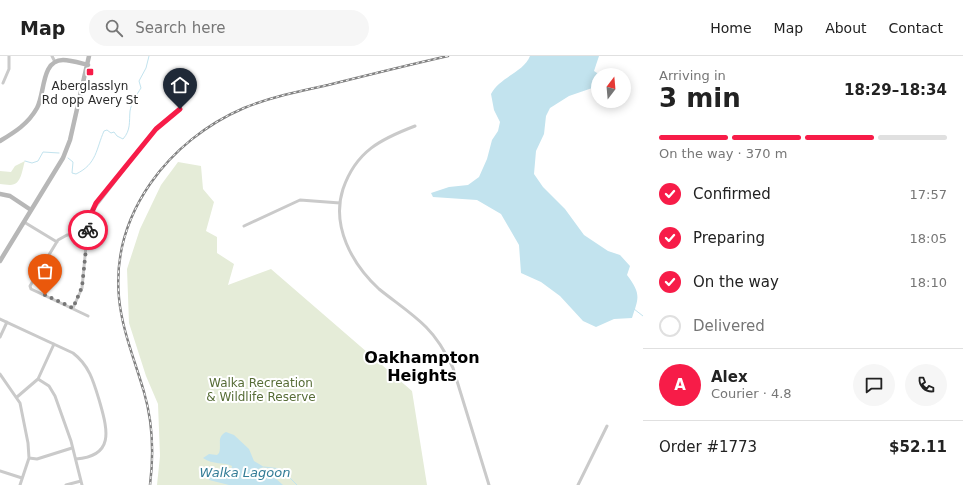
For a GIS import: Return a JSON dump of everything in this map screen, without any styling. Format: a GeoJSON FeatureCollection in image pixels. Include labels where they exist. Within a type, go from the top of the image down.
{"type":"FeatureCollection","features":[{"type":"Feature","properties":{"kind":"main road"},"geometry":{"type":"LineString","coordinates":[[0,261],[63,158],[70,140],[89,56]]}},
{"type":"Feature","properties":{"kind":"main road"},"geometry":{"type":"LineString","coordinates":[[0,141],[22,127],[35,111],[41,98],[46,72],[55,62],[63,60],[88,65]]}},
{"type":"Feature","properties":{"kind":"main road"},"geometry":{"type":"LineString","coordinates":[[0,194],[10,196],[32,210]]}},
{"type":"Feature","properties":{"kind":"street"},"geometry":{"type":"LineString","coordinates":[[3,83],[9,68],[8,56]]}},
{"type":"Feature","properties":{"kind":"street"},"geometry":{"type":"LineString","coordinates":[[52,56],[55,62]]}},
{"type":"Feature","properties":{"kind":"street"},"geometry":{"type":"LineString","coordinates":[[73,308],[82,287],[90,216],[96,203],[156,129],[180,109]]}},
{"type":"Feature","properties":{"kind":"street"},"geometry":{"type":"LineString","coordinates":[[416,126],[379,141],[362,155],[349,174],[340,203],[342,233],[354,259],[365,275],[379,289],[428,329],[440,343],[449,360],[489,485]]}},
{"type":"Feature","properties":{"kind":"street"},"geometry":{"type":"LineString","coordinates":[[244,226],[300,200],[340,203]]}},
{"type":"Feature","properties":{"kind":"street"},"geometry":{"type":"LineString","coordinates":[[24,222],[56,242]]}},
{"type":"Feature","properties":{"kind":"street"},"geometry":{"type":"LineString","coordinates":[[87,234],[67,235],[56,242],[30,286],[32,289],[88,316]]}},
{"type":"Feature","properties":{"kind":"street"},"geometry":{"type":"LineString","coordinates":[[0,319],[73,353],[83,361],[92,378],[106,426],[107,437],[101,450],[86,458],[76,459]]}},
{"type":"Feature","properties":{"kind":"street"},"geometry":{"type":"LineString","coordinates":[[0,337],[7,322]]}},
{"type":"Feature","properties":{"kind":"street"},"geometry":{"type":"LineString","coordinates":[[17,397],[38,379],[54,344]]}},
{"type":"Feature","properties":{"kind":"street"},"geometry":{"type":"LineString","coordinates":[[0,374],[17,397],[28,443],[29,458],[20,485]]}},
{"type":"Feature","properties":{"kind":"street"},"geometry":{"type":"LineString","coordinates":[[38,379],[52,390],[76,459],[82,485]]}},
{"type":"Feature","properties":{"kind":"street"},"geometry":{"type":"LineString","coordinates":[[578,485],[607,426]]}},
{"type":"Feature","properties":{"kind":"street"},"geometry":{"type":"LineString","coordinates":[[29,458],[37,459],[72,448]]}},
{"type":"Feature","properties":{"kind":"street"},"geometry":{"type":"LineString","coordinates":[[0,471],[22,478]]}},
{"type":"Feature","properties":{"kind":"street"},"geometry":{"type":"LineString","coordinates":[[66,485],[81,481]]}},
{"type":"Feature","properties":{"kind":"green space"},"geometry":{"type":"Polygon","coordinates":[[[25,161],[21,176],[17,182],[10,185],[0,184],[0,171],[11,172],[15,166],[25,161]]]}},
{"type":"Feature","properties":{"kind":"green space","name":"Walka Recreation & Wildlife Reserve"},"geometry":{"type":"Polygon","coordinates":[[[178,162],[201,166],[203,189],[214,202],[206,231],[217,237],[217,253],[234,264],[228,285],[271,269],[412,391],[427,485],[157,485],[160,456],[158,404],[146,376],[129,323],[127,269],[140,229],[161,185],[178,162]]]}},
{"type":"Feature","properties":{"kind":"water"},"geometry":{"type":"Polygon","coordinates":[[[530,56],[599,56],[595,68],[591,68],[591,88],[569,96],[550,108],[546,116],[544,134],[536,151],[534,174],[543,187],[565,209],[584,235],[608,251],[620,255],[630,266],[627,275],[637,291],[637,300],[632,318],[614,319],[596,327],[583,321],[560,296],[541,282],[521,273],[519,245],[501,214],[477,200],[433,197],[431,193],[449,187],[468,185],[479,177],[487,159],[492,140],[498,131],[500,122],[494,110],[491,94],[500,83],[527,62],[530,56]]]}},
{"type":"Feature","properties":{"kind":"water","name":"Walka Lagoon"},"geometry":{"type":"Polygon","coordinates":[[[226,432],[234,435],[249,449],[254,461],[264,467],[258,469],[262,476],[268,478],[274,477],[283,485],[229,485],[209,480],[209,475],[231,470],[232,466],[211,462],[203,458],[209,454],[217,455],[219,453],[221,436],[226,432]]]}},
{"type":"Feature","properties":{"kind":"waterway"},"geometry":{"type":"LineString","coordinates":[[68,158],[73,162],[72,173],[76,174],[88,166],[92,161],[104,131],[107,130],[111,133],[114,132],[117,136],[123,139],[126,136],[129,126],[130,111],[134,99],[141,88],[139,81],[146,68],[149,56]]}},
{"type":"Feature","properties":{"kind":"waterway"},"geometry":{"type":"LineString","coordinates":[[25,161],[32,163],[38,161],[43,152],[59,153]]}},
{"type":"Feature","properties":{"kind":"waterway"},"geometry":{"type":"LineString","coordinates":[[634,309],[643,316]]}},
{"type":"Feature","properties":{"kind":"waterway"},"geometry":{"type":"LineString","coordinates":[[264,467],[281,469],[297,485]]}},
{"type":"Feature","properties":{"kind":"railway"},"geometry":{"type":"LineString","coordinates":[[150,485],[152,461],[151,427],[144,392],[123,322],[119,298],[119,267],[125,237],[135,209],[150,184],[169,160],[192,139],[217,122],[244,108],[286,95],[448,56]]}},
{"type":"Feature","properties":{"kind":"way so far"},"geometry":{"type":"LineString","coordinates":[[45,295],[73,308],[80,295],[82,287],[88,230]]}},
{"type":"Feature","properties":{"kind":"place","name":"Aberglasslyn Rd opp Avery St"},"geometry":{"type":"Point","coordinates":[90,72]}},
{"type":"Feature","properties":{"kind":"district","name":"Oakhampton Heights"},"geometry":{"type":"Point","coordinates":[422,366]}},
{"type":"Feature","properties":{"kind":"route"},"geometry":{"type":"LineString","coordinates":[[88,230],[91,214],[96,203],[156,129],[180,109]]}}]}
